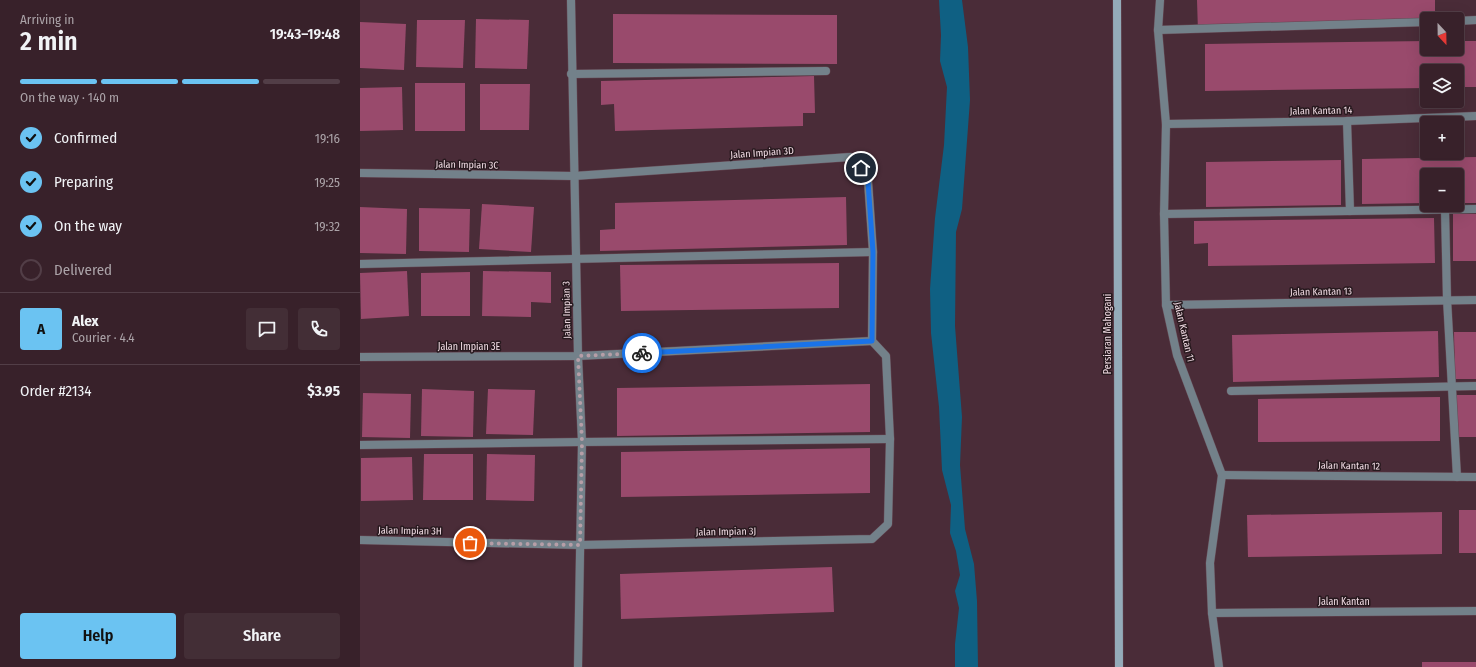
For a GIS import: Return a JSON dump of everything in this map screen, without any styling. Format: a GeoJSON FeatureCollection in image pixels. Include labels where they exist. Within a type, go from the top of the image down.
{"type":"FeatureCollection","features":[{"type":"Feature","properties":{"kind":"main road","name":"Persiaran Mahogani"},"geometry":{"type":"LineString","coordinates":[[1117,0],[1119,667]]}},
{"type":"Feature","properties":{"kind":"street","name":"Jalan Impian 3"},"geometry":{"type":"LineString","coordinates":[[571,0],[571,74],[578,356],[582,442],[578,667]]}},
{"type":"Feature","properties":{"kind":"street","name":"Jalan Kantan 11"},"geometry":{"type":"LineString","coordinates":[[1160,0],[1158,30],[1166,124],[1164,214],[1166,305],[1177,355],[1222,475],[1210,563],[1212,613],[1218,667]]}},
{"type":"Feature","properties":{"kind":"street"},"geometry":{"type":"LineString","coordinates":[[1464,21],[1476,20]]}},
{"type":"Feature","properties":{"kind":"street"},"geometry":{"type":"LineString","coordinates":[[1158,30],[1420,22]]}},
{"type":"Feature","properties":{"kind":"street"},"geometry":{"type":"LineString","coordinates":[[571,74],[826,71]]}},
{"type":"Feature","properties":{"kind":"street","name":"Jalan Kantan 14"},"geometry":{"type":"LineString","coordinates":[[1166,124],[1347,121],[1476,116]]}},
{"type":"Feature","properties":{"kind":"street"},"geometry":{"type":"LineString","coordinates":[[1347,121],[1350,211]]}},
{"type":"Feature","properties":{"kind":"street","name":"Jalan Impian 3D"},"geometry":{"type":"LineString","coordinates":[[574,176],[850,157],[861,168],[868,181],[873,252]]}},
{"type":"Feature","properties":{"kind":"street","name":"Jalan Impian 3C"},"geometry":{"type":"LineString","coordinates":[[360,173],[574,176]]}},
{"type":"Feature","properties":{"kind":"street"},"geometry":{"type":"LineString","coordinates":[[1464,209],[1476,209]]}},
{"type":"Feature","properties":{"kind":"street"},"geometry":{"type":"LineString","coordinates":[[1164,214],[1420,210]]}},
{"type":"Feature","properties":{"kind":"street"},"geometry":{"type":"LineString","coordinates":[[1445,212],[1446,300],[1457,477]]}},
{"type":"Feature","properties":{"kind":"street"},"geometry":{"type":"LineString","coordinates":[[360,264],[873,252],[872,341],[886,356],[890,439],[360,445]]}},
{"type":"Feature","properties":{"kind":"street","name":"Jalan Kantan 13"},"geometry":{"type":"LineString","coordinates":[[1166,305],[1476,300]]}},
{"type":"Feature","properties":{"kind":"street","name":"Jalan Impian 3E"},"geometry":{"type":"LineString","coordinates":[[360,357],[578,356],[872,341]]}},
{"type":"Feature","properties":{"kind":"street"},"geometry":{"type":"LineString","coordinates":[[1231,391],[1476,386]]}},
{"type":"Feature","properties":{"kind":"street","name":"Jalan Impian 3J"},"geometry":{"type":"LineString","coordinates":[[580,545],[872,539],[888,524],[890,439]]}},
{"type":"Feature","properties":{"kind":"street","name":"Jalan Kantan 12"},"geometry":{"type":"LineString","coordinates":[[1222,475],[1476,477]]}},
{"type":"Feature","properties":{"kind":"street","name":"Jalan Impian 3H"},"geometry":{"type":"LineString","coordinates":[[360,540],[580,545]]}},
{"type":"Feature","properties":{"kind":"street","name":"Jalan Kantan"},"geometry":{"type":"LineString","coordinates":[[1212,613],[1476,611]]}},
{"type":"Feature","properties":{"kind":"water"},"geometry":{"type":"Polygon","coordinates":[[[939,0],[962,0],[968,47],[970,100],[962,209],[956,232],[955,326],[962,417],[960,465],[965,529],[974,564],[977,601],[978,667],[955,667],[955,644],[959,608],[955,591],[960,575],[956,551],[950,533],[951,505],[942,470],[939,407],[931,333],[930,289],[935,218],[944,145],[947,87],[940,61],[941,35],[939,0]]]}},
{"type":"Feature","properties":{"kind":"building"},"geometry":{"type":"Polygon","coordinates":[[[1197,0],[1435,0],[1435,12],[1420,12],[1420,26],[1198,32],[1197,0]]]}},
{"type":"Feature","properties":{"kind":"building"},"geometry":{"type":"Polygon","coordinates":[[[613,14],[837,15],[837,64],[613,63],[613,14]]]}},
{"type":"Feature","properties":{"kind":"building"},"geometry":{"type":"Polygon","coordinates":[[[476,19],[529,20],[527,69],[475,68],[476,19]]]}},
{"type":"Feature","properties":{"kind":"building"},"geometry":{"type":"Polygon","coordinates":[[[417,20],[465,20],[463,68],[416,67],[417,20]]]}},
{"type":"Feature","properties":{"kind":"building"},"geometry":{"type":"Polygon","coordinates":[[[360,22],[406,24],[404,70],[360,68],[360,22]]]}},
{"type":"Feature","properties":{"kind":"building"},"geometry":{"type":"Polygon","coordinates":[[[1420,41],[1420,56],[1464,56],[1464,41],[1476,41],[1476,87],[1464,87],[1464,64],[1420,64],[1420,88],[1205,91],[1205,44],[1420,41]]]}},
{"type":"Feature","properties":{"kind":"building"},"geometry":{"type":"Polygon","coordinates":[[[814,76],[815,113],[803,113],[803,126],[615,131],[614,104],[601,105],[601,81],[814,76]]]}},
{"type":"Feature","properties":{"kind":"building"},"geometry":{"type":"Polygon","coordinates":[[[415,83],[465,83],[465,131],[415,131],[415,83]]]}},
{"type":"Feature","properties":{"kind":"building"},"geometry":{"type":"Polygon","coordinates":[[[480,84],[530,84],[529,130],[480,130],[480,84]]]}},
{"type":"Feature","properties":{"kind":"building"},"geometry":{"type":"Polygon","coordinates":[[[402,87],[403,130],[360,131],[360,88],[402,87]]]}},
{"type":"Feature","properties":{"kind":"building"},"geometry":{"type":"Polygon","coordinates":[[[1464,157],[1476,157],[1476,203],[1464,203],[1464,168],[1420,168],[1420,203],[1362,204],[1362,159],[1420,158],[1420,160],[1464,160],[1464,157]]]}},
{"type":"Feature","properties":{"kind":"building"},"geometry":{"type":"Polygon","coordinates":[[[1341,160],[1341,205],[1206,207],[1206,162],[1341,160]]]}},
{"type":"Feature","properties":{"kind":"building"},"geometry":{"type":"Polygon","coordinates":[[[846,197],[847,245],[600,251],[600,230],[615,229],[615,203],[846,197]]]}},
{"type":"Feature","properties":{"kind":"building"},"geometry":{"type":"Polygon","coordinates":[[[482,204],[534,207],[531,252],[479,249],[482,204]]]}},
{"type":"Feature","properties":{"kind":"building"},"geometry":{"type":"Polygon","coordinates":[[[360,207],[407,209],[406,254],[360,253],[360,207]]]}},
{"type":"Feature","properties":{"kind":"building"},"geometry":{"type":"Polygon","coordinates":[[[419,208],[470,209],[469,252],[419,251],[419,208]]]}},
{"type":"Feature","properties":{"kind":"building"},"geometry":{"type":"Polygon","coordinates":[[[1453,214],[1476,214],[1476,261],[1453,261],[1453,214]]]}},
{"type":"Feature","properties":{"kind":"building"},"geometry":{"type":"Polygon","coordinates":[[[1434,218],[1435,263],[1208,266],[1208,243],[1194,244],[1194,221],[1434,218]]]}},
{"type":"Feature","properties":{"kind":"building"},"geometry":{"type":"Polygon","coordinates":[[[839,263],[839,308],[621,311],[620,265],[839,263]]]}},
{"type":"Feature","properties":{"kind":"building"},"geometry":{"type":"Polygon","coordinates":[[[407,271],[409,316],[361,319],[360,273],[407,271]]]}},
{"type":"Feature","properties":{"kind":"building"},"geometry":{"type":"Polygon","coordinates":[[[483,271],[551,272],[551,303],[531,302],[531,317],[482,316],[483,271]]]}},
{"type":"Feature","properties":{"kind":"building"},"geometry":{"type":"Polygon","coordinates":[[[470,272],[470,316],[421,316],[421,273],[470,272]]]}},
{"type":"Feature","properties":{"kind":"building"},"geometry":{"type":"Polygon","coordinates":[[[1438,331],[1439,377],[1233,382],[1232,335],[1438,331]]]}},
{"type":"Feature","properties":{"kind":"building"},"geometry":{"type":"Polygon","coordinates":[[[1454,332],[1476,332],[1476,379],[1455,379],[1454,332]]]}},
{"type":"Feature","properties":{"kind":"building"},"geometry":{"type":"Polygon","coordinates":[[[870,384],[870,432],[617,436],[617,388],[870,384]]]}},
{"type":"Feature","properties":{"kind":"building"},"geometry":{"type":"Polygon","coordinates":[[[422,389],[474,391],[473,437],[421,436],[422,389]]]}},
{"type":"Feature","properties":{"kind":"building"},"geometry":{"type":"Polygon","coordinates":[[[488,389],[535,390],[533,435],[486,434],[488,389]]]}},
{"type":"Feature","properties":{"kind":"building"},"geometry":{"type":"Polygon","coordinates":[[[363,393],[411,394],[410,438],[362,437],[363,393]]]}},
{"type":"Feature","properties":{"kind":"building"},"geometry":{"type":"Polygon","coordinates":[[[1455,395],[1476,395],[1476,437],[1456,437],[1455,395]]]}},
{"type":"Feature","properties":{"kind":"building"},"geometry":{"type":"Polygon","coordinates":[[[1440,397],[1440,441],[1258,442],[1258,399],[1440,397]]]}},
{"type":"Feature","properties":{"kind":"building"},"geometry":{"type":"Polygon","coordinates":[[[870,448],[870,493],[621,497],[621,452],[870,448]]]}},
{"type":"Feature","properties":{"kind":"building"},"geometry":{"type":"Polygon","coordinates":[[[424,454],[473,454],[473,500],[423,500],[424,454]]]}},
{"type":"Feature","properties":{"kind":"building"},"geometry":{"type":"Polygon","coordinates":[[[487,454],[535,455],[534,501],[486,500],[487,454]]]}},
{"type":"Feature","properties":{"kind":"building"},"geometry":{"type":"Polygon","coordinates":[[[412,457],[413,500],[361,501],[361,458],[412,457]]]}},
{"type":"Feature","properties":{"kind":"building"},"geometry":{"type":"Polygon","coordinates":[[[1459,510],[1476,510],[1476,553],[1459,553],[1459,510]]]}},
{"type":"Feature","properties":{"kind":"building"},"geometry":{"type":"Polygon","coordinates":[[[1442,512],[1442,554],[1248,557],[1247,515],[1442,512]]]}},
{"type":"Feature","properties":{"kind":"building"},"geometry":{"type":"Polygon","coordinates":[[[832,567],[834,612],[621,619],[620,574],[832,567]]]}},
{"type":"Feature","properties":{"kind":"building"},"geometry":{"type":"Polygon","coordinates":[[[1422,662],[1476,662],[1476,667],[1422,667],[1422,662]]]}},
{"type":"Feature","properties":{"kind":"way so far"},"geometry":{"type":"LineString","coordinates":[[470,543],[580,545],[582,442],[578,356],[642,353]]}},
{"type":"Feature","properties":{"kind":"route"},"geometry":{"type":"LineString","coordinates":[[642,353],[872,341],[873,252],[868,181],[861,168]]}}]}
